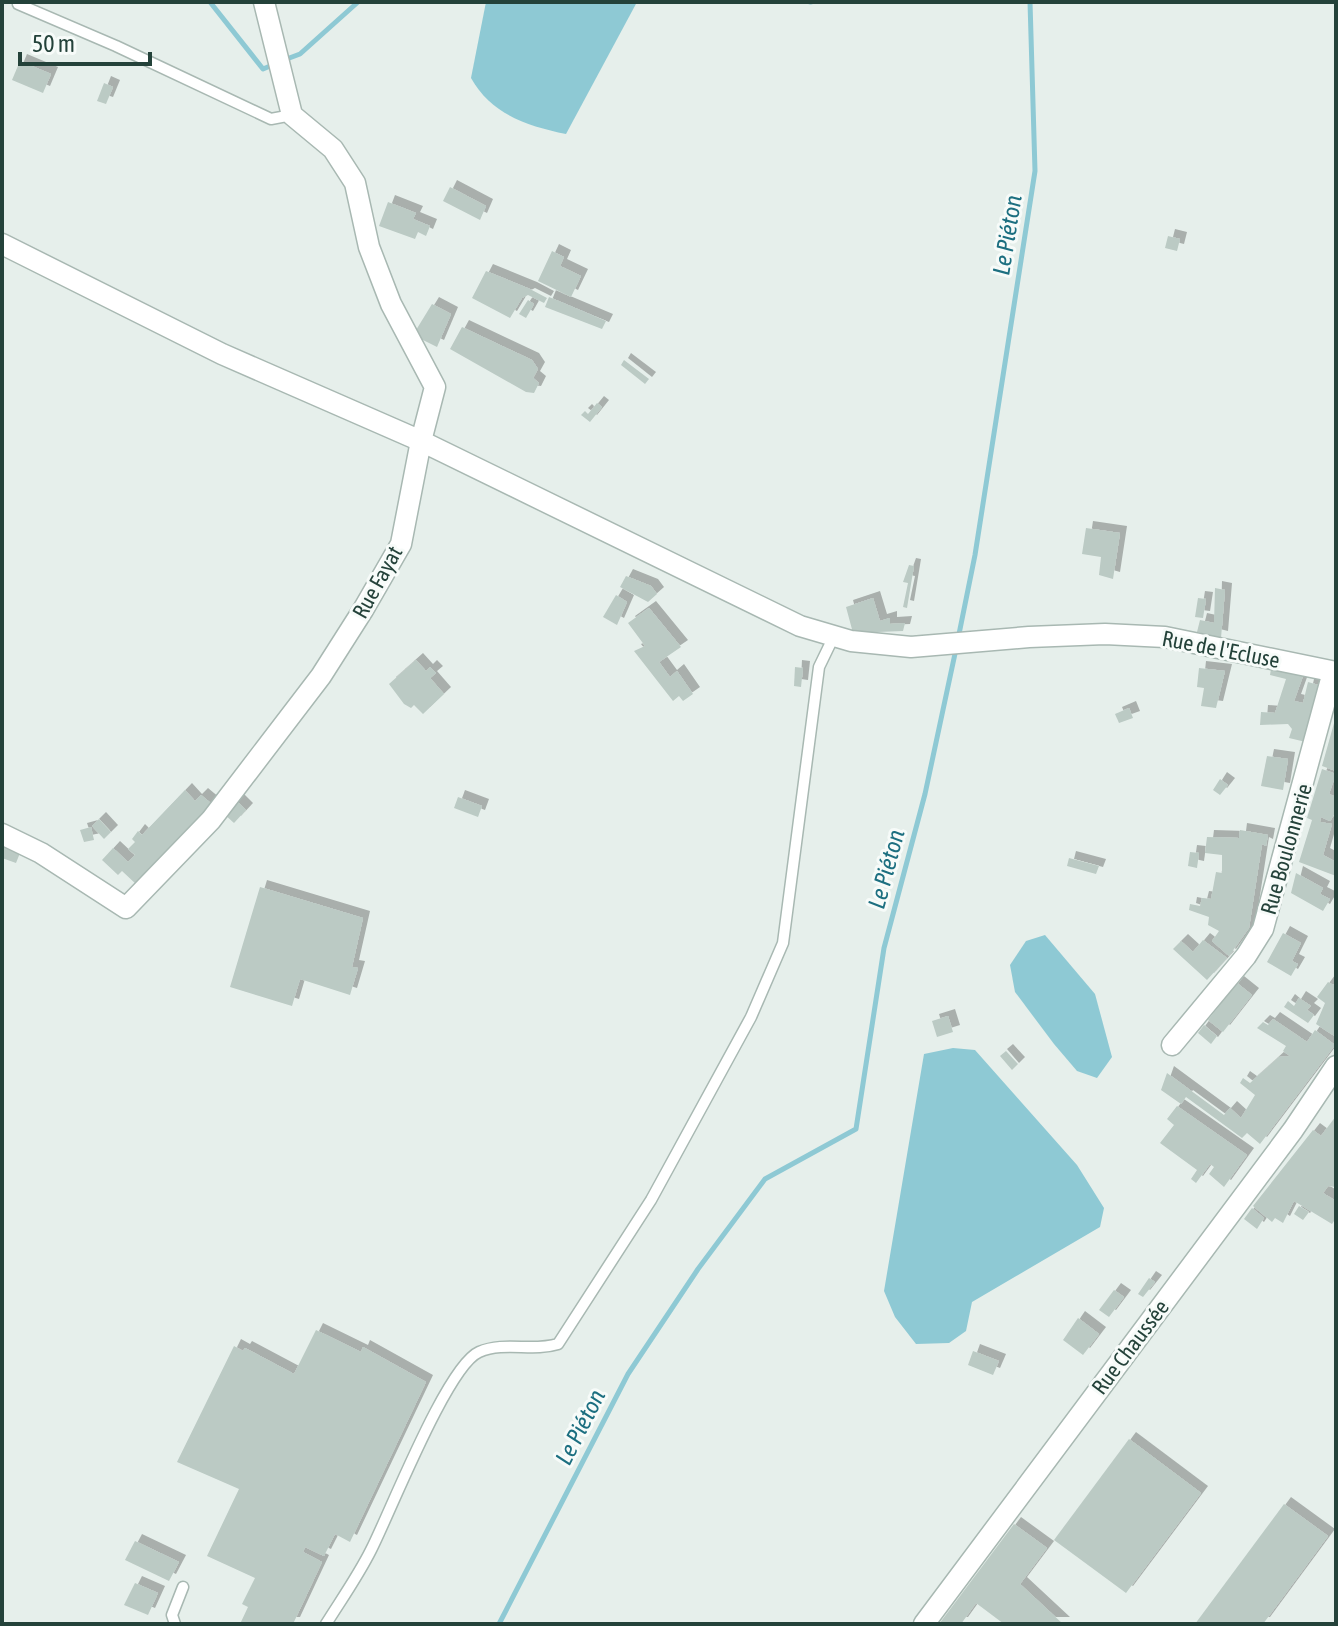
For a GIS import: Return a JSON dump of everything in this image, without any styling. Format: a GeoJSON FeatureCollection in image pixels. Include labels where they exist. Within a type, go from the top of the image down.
{"type":"FeatureCollection","features":[{"type":"Feature","properties":{"kind":"street"},"geometry":{"type":"LineString","coordinates":[[264,2],[292,115],[333,149],[355,183],[369,247],[391,304],[435,387],[421,441]]}},
{"type":"Feature","properties":{"kind":"street"},"geometry":{"type":"LineString","coordinates":[[2,244],[222,354],[421,441],[800,626],[834,636]]}},
{"type":"Feature","properties":{"kind":"street","name":"Rue Fayat"},"geometry":{"type":"LineString","coordinates":[[2,834],[41,853],[126,908],[220,808],[321,676],[363,610],[401,544],[421,441]]}},
{"type":"Feature","properties":{"kind":"street","name":"Rue de l'Ecluse"},"geometry":{"type":"LineString","coordinates":[[834,636],[872,645],[943,645],[970,640],[1105,634],[1165,637],[1335,672]]}},
{"type":"Feature","properties":{"kind":"street","name":"Rue Boulonnerie"},"geometry":{"type":"LineString","coordinates":[[1172,1045],[1246,956],[1263,929],[1335,672]]}},
{"type":"Feature","properties":{"kind":"street","name":"Rue Chaussée"},"geometry":{"type":"LineString","coordinates":[[924,1624],[1335,1068]]}},
{"type":"Feature","properties":{"kind":"lane"},"geometry":{"type":"LineString","coordinates":[[18,4],[271,119],[292,115]]}},
{"type":"Feature","properties":{"kind":"lane"},"geometry":{"type":"LineString","coordinates":[[326,1624],[370,1553],[443,1397],[463,1366],[476,1353],[496,1347],[545,1348],[558,1344],[651,1200],[751,1017],[783,943],[819,667],[834,636]]}},
{"type":"Feature","properties":{"kind":"lane"},"geometry":{"type":"LineString","coordinates":[[175,1624],[172,1615],[183,1587]]}},
{"type":"Feature","properties":{"kind":"water"},"geometry":{"type":"Polygon","coordinates":[[[486,2],[637,2],[566,134],[511,116],[489,101],[471,78],[486,2]]]}},
{"type":"Feature","properties":{"kind":"water"},"geometry":{"type":"Polygon","coordinates":[[[1045,935],[1095,994],[1112,1057],[1097,1078],[1077,1071],[1015,992],[1010,965],[1026,941],[1045,935]]]}},
{"type":"Feature","properties":{"kind":"water"},"geometry":{"type":"Polygon","coordinates":[[[953,1048],[975,1050],[1077,1165],[1104,1208],[1100,1227],[972,1302],[966,1331],[949,1343],[916,1344],[895,1317],[884,1291],[924,1054],[953,1048]]]}},
{"type":"Feature","properties":{"kind":"building"},"geometry":{"type":"Polygon","coordinates":[[[20,61],[51,74],[43,93],[12,80],[20,61]]]}},
{"type":"Feature","properties":{"kind":"building"},"geometry":{"type":"Polygon","coordinates":[[[104,83],[113,87],[106,104],[97,101],[104,83]]]}},
{"type":"Feature","properties":{"kind":"building"},"geometry":{"type":"Polygon","coordinates":[[[450,187],[486,206],[480,220],[443,201],[450,187]]]}},
{"type":"Feature","properties":{"kind":"building"},"geometry":{"type":"Polygon","coordinates":[[[388,202],[416,213],[413,219],[430,226],[426,236],[418,232],[415,239],[379,226],[388,202]]]}},
{"type":"Feature","properties":{"kind":"building"},"geometry":{"type":"Polygon","coordinates":[[[1168,236],[1180,239],[1177,251],[1165,248],[1168,236]]]}},
{"type":"Feature","properties":{"kind":"building"},"geometry":{"type":"Polygon","coordinates":[[[552,251],[564,257],[560,266],[581,276],[571,297],[538,281],[552,251]]]}},
{"type":"Feature","properties":{"kind":"building"},"geometry":{"type":"Polygon","coordinates":[[[486,271],[547,298],[544,303],[528,295],[522,298],[510,318],[472,298],[486,271]]]}},
{"type":"Feature","properties":{"kind":"building"},"geometry":{"type":"Polygon","coordinates":[[[549,297],[606,321],[602,329],[545,307],[549,297]]]}},
{"type":"Feature","properties":{"kind":"building"},"geometry":{"type":"Polygon","coordinates":[[[528,300],[534,304],[526,318],[519,314],[528,300]]]}},
{"type":"Feature","properties":{"kind":"building"},"geometry":{"type":"Polygon","coordinates":[[[432,304],[451,314],[437,347],[413,335],[432,304]]]}},
{"type":"Feature","properties":{"kind":"building"},"geometry":{"type":"Polygon","coordinates":[[[462,327],[532,360],[538,369],[533,378],[539,383],[534,393],[526,392],[450,349],[462,327]]]}},
{"type":"Feature","properties":{"kind":"building"},"geometry":{"type":"Polygon","coordinates":[[[624,360],[649,379],[645,384],[621,365],[624,360]]]}},
{"type":"Feature","properties":{"kind":"building"},"geometry":{"type":"Polygon","coordinates":[[[597,403],[602,407],[590,422],[581,415],[585,411],[588,414],[597,403]]]}},
{"type":"Feature","properties":{"kind":"building"},"geometry":{"type":"Polygon","coordinates":[[[1086,528],[1120,533],[1113,579],[1099,575],[1101,557],[1082,554],[1086,528]]]}},
{"type":"Feature","properties":{"kind":"building"},"geometry":{"type":"Polygon","coordinates":[[[909,565],[914,566],[907,608],[903,607],[908,583],[903,582],[909,565]]]}},
{"type":"Feature","properties":{"kind":"building"},"geometry":{"type":"Polygon","coordinates":[[[626,576],[651,586],[657,594],[648,602],[620,587],[626,576]]]}},
{"type":"Feature","properties":{"kind":"building"},"geometry":{"type":"Polygon","coordinates":[[[1215,588],[1225,590],[1221,638],[1197,632],[1200,620],[1214,623],[1215,588]]]}},
{"type":"Feature","properties":{"kind":"building"},"geometry":{"type":"Polygon","coordinates":[[[616,595],[627,602],[617,625],[603,617],[616,595]]]}},
{"type":"Feature","properties":{"kind":"building"},"geometry":{"type":"Polygon","coordinates":[[[873,598],[880,621],[890,618],[890,624],[905,623],[903,631],[853,633],[846,607],[873,598]]]}},
{"type":"Feature","properties":{"kind":"building"},"geometry":{"type":"Polygon","coordinates":[[[1198,598],[1206,599],[1203,618],[1195,617],[1198,598]]]}},
{"type":"Feature","properties":{"kind":"building"},"geometry":{"type":"Polygon","coordinates":[[[649,608],[681,647],[659,662],[670,677],[677,671],[693,694],[683,701],[679,696],[673,701],[634,651],[645,646],[628,623],[649,608]]]}},
{"type":"Feature","properties":{"kind":"building"},"geometry":{"type":"Polygon","coordinates":[[[416,660],[426,671],[430,667],[436,673],[430,678],[444,694],[423,714],[414,705],[411,708],[404,704],[389,684],[416,660]]]}},
{"type":"Feature","properties":{"kind":"building"},"geometry":{"type":"Polygon","coordinates":[[[795,667],[803,668],[801,687],[794,686],[795,667]]]}},
{"type":"Feature","properties":{"kind":"building"},"geometry":{"type":"Polygon","coordinates":[[[1199,668],[1225,671],[1216,708],[1201,706],[1204,688],[1197,687],[1199,668]]]}},
{"type":"Feature","properties":{"kind":"building"},"geometry":{"type":"Polygon","coordinates":[[[1271,669],[1303,676],[1294,701],[1303,703],[1308,682],[1322,686],[1310,743],[1289,738],[1292,729],[1288,724],[1260,725],[1261,712],[1275,713],[1286,679],[1270,675],[1271,669]]]}},
{"type":"Feature","properties":{"kind":"building"},"geometry":{"type":"Polygon","coordinates":[[[1129,708],[1133,718],[1119,723],[1115,714],[1129,708]]]}},
{"type":"Feature","properties":{"kind":"building"},"geometry":{"type":"Polygon","coordinates":[[[1336,716],[1336,771],[1322,766],[1336,716]]]}},
{"type":"Feature","properties":{"kind":"building"},"geometry":{"type":"Polygon","coordinates":[[[1267,756],[1288,759],[1283,790],[1261,786],[1267,756]]]}},
{"type":"Feature","properties":{"kind":"building"},"geometry":{"type":"Polygon","coordinates":[[[1322,769],[1336,774],[1329,794],[1336,797],[1334,815],[1330,821],[1321,817],[1320,822],[1332,824],[1323,855],[1336,862],[1336,876],[1299,862],[1312,820],[1307,818],[1322,769]]]}},
{"type":"Feature","properties":{"kind":"building"},"geometry":{"type":"Polygon","coordinates":[[[1220,779],[1228,785],[1220,795],[1213,790],[1220,779]]]}},
{"type":"Feature","properties":{"kind":"building"},"geometry":{"type":"Polygon","coordinates":[[[185,790],[195,801],[201,795],[213,805],[137,885],[122,871],[118,875],[102,860],[113,848],[128,862],[135,855],[128,849],[135,842],[132,839],[138,831],[142,835],[185,790]]]}},
{"type":"Feature","properties":{"kind":"building"},"geometry":{"type":"Polygon","coordinates":[[[458,797],[482,806],[478,817],[454,808],[458,797]]]}},
{"type":"Feature","properties":{"kind":"building"},"geometry":{"type":"Polygon","coordinates":[[[237,801],[246,810],[234,823],[224,814],[237,801]]]}},
{"type":"Feature","properties":{"kind":"building"},"geometry":{"type":"Polygon","coordinates":[[[99,819],[111,832],[104,839],[92,826],[99,819]]]}},
{"type":"Feature","properties":{"kind":"building"},"geometry":{"type":"Polygon","coordinates":[[[91,827],[94,840],[84,842],[80,830],[91,827]]]}},
{"type":"Feature","properties":{"kind":"building"},"geometry":{"type":"Polygon","coordinates":[[[1240,830],[1268,835],[1266,846],[1262,844],[1249,928],[1229,956],[1212,941],[1219,931],[1208,925],[1209,917],[1189,910],[1190,904],[1200,906],[1202,898],[1211,899],[1216,872],[1222,873],[1222,855],[1205,853],[1207,837],[1239,838],[1240,830]]]}},
{"type":"Feature","properties":{"kind":"building"},"geometry":{"type":"Polygon","coordinates":[[[2,841],[22,848],[16,863],[2,858],[2,841]]]}},
{"type":"Feature","properties":{"kind":"building"},"geometry":{"type":"Polygon","coordinates":[[[1190,852],[1199,853],[1197,868],[1188,866],[1190,852]]]}},
{"type":"Feature","properties":{"kind":"building"},"geometry":{"type":"Polygon","coordinates":[[[1069,858],[1099,866],[1096,874],[1067,866],[1069,858]]]}},
{"type":"Feature","properties":{"kind":"building"},"geometry":{"type":"Polygon","coordinates":[[[1296,873],[1323,888],[1320,894],[1330,899],[1323,911],[1291,893],[1296,873]]]}},
{"type":"Feature","properties":{"kind":"building"},"geometry":{"type":"Polygon","coordinates":[[[260,887],[363,918],[352,967],[358,968],[350,995],[300,979],[292,1006],[230,987],[260,887]]]}},
{"type":"Feature","properties":{"kind":"building"},"geometry":{"type":"Polygon","coordinates":[[[1283,933],[1301,943],[1292,961],[1298,964],[1291,976],[1267,962],[1283,933]]]}},
{"type":"Feature","properties":{"kind":"building"},"geometry":{"type":"Polygon","coordinates":[[[1203,940],[1227,958],[1207,980],[1173,949],[1181,941],[1193,952],[1203,940]]]}},
{"type":"Feature","properties":{"kind":"building"},"geometry":{"type":"Polygon","coordinates":[[[1328,982],[1333,985],[1336,982],[1336,1037],[1316,1024],[1325,1003],[1317,997],[1328,982]]]}},
{"type":"Feature","properties":{"kind":"building"},"geometry":{"type":"Polygon","coordinates":[[[1237,983],[1252,995],[1223,1032],[1208,1020],[1237,983]]]}},
{"type":"Feature","properties":{"kind":"building"},"geometry":{"type":"Polygon","coordinates":[[[1299,998],[1311,1006],[1307,1010],[1314,1015],[1308,1023],[1284,1007],[1288,1001],[1294,1006],[1299,998]]]}},
{"type":"Feature","properties":{"kind":"building"},"geometry":{"type":"Polygon","coordinates":[[[948,1016],[953,1032],[937,1037],[932,1021],[948,1016]]]}},
{"type":"Feature","properties":{"kind":"building"},"geometry":{"type":"Polygon","coordinates":[[[1273,1019],[1307,1042],[1315,1030],[1335,1045],[1260,1144],[1247,1133],[1242,1138],[1186,1097],[1181,1104],[1161,1090],[1167,1073],[1224,1115],[1230,1108],[1241,1118],[1255,1095],[1240,1083],[1243,1078],[1250,1083],[1279,1057],[1290,1056],[1283,1051],[1286,1046],[1257,1028],[1263,1022],[1268,1025],[1273,1019]]]}},
{"type":"Feature","properties":{"kind":"building"},"geometry":{"type":"Polygon","coordinates":[[[1204,1025],[1217,1036],[1211,1044],[1198,1033],[1204,1025]]]}},
{"type":"Feature","properties":{"kind":"building"},"geometry":{"type":"Polygon","coordinates":[[[1006,1051],[1018,1064],[1012,1070],[1000,1056],[1006,1051]]]}},
{"type":"Feature","properties":{"kind":"building"},"geometry":{"type":"Polygon","coordinates":[[[1177,1106],[1247,1155],[1224,1187],[1209,1174],[1214,1167],[1210,1164],[1196,1183],[1191,1179],[1197,1170],[1160,1143],[1174,1125],[1167,1119],[1177,1106]]]}},
{"type":"Feature","properties":{"kind":"building"},"geometry":{"type":"Polygon","coordinates":[[[1336,1116],[1336,1187],[1328,1186],[1323,1193],[1336,1201],[1336,1218],[1332,1224],[1294,1201],[1283,1223],[1275,1218],[1272,1222],[1253,1206],[1313,1130],[1321,1136],[1336,1116]]]}},
{"type":"Feature","properties":{"kind":"building"},"geometry":{"type":"Polygon","coordinates":[[[1299,1206],[1309,1212],[1303,1220],[1294,1214],[1299,1206]]]}},
{"type":"Feature","properties":{"kind":"building"},"geometry":{"type":"Polygon","coordinates":[[[1252,1208],[1264,1218],[1257,1229],[1244,1219],[1252,1208]]]}},
{"type":"Feature","properties":{"kind":"building"},"geometry":{"type":"Polygon","coordinates":[[[1149,1278],[1155,1282],[1143,1297],[1138,1294],[1149,1278]]]}},
{"type":"Feature","properties":{"kind":"building"},"geometry":{"type":"Polygon","coordinates":[[[1114,1290],[1124,1297],[1109,1317],[1099,1310],[1114,1290]]]}},
{"type":"Feature","properties":{"kind":"building"},"geometry":{"type":"Polygon","coordinates":[[[1078,1318],[1099,1334],[1083,1355],[1063,1340],[1078,1318]]]}},
{"type":"Feature","properties":{"kind":"building"},"geometry":{"type":"Polygon","coordinates":[[[316,1330],[361,1352],[363,1347],[426,1382],[350,1542],[335,1534],[324,1556],[305,1547],[303,1552],[322,1562],[293,1624],[240,1624],[248,1607],[242,1604],[255,1578],[207,1556],[239,1489],[177,1462],[234,1346],[243,1351],[245,1348],[294,1374],[316,1330]]]}},
{"type":"Feature","properties":{"kind":"building"},"geometry":{"type":"Polygon","coordinates":[[[973,1351],[999,1361],[993,1375],[968,1365],[973,1351]]]}},
{"type":"Feature","properties":{"kind":"building"},"geometry":{"type":"Polygon","coordinates":[[[1129,1439],[1201,1493],[1126,1593],[1054,1540],[1129,1439]]]}},
{"type":"Feature","properties":{"kind":"building"},"geometry":{"type":"Polygon","coordinates":[[[1284,1504],[1328,1536],[1263,1624],[1195,1624],[1284,1504]]]}},
{"type":"Feature","properties":{"kind":"building"},"geometry":{"type":"Polygon","coordinates":[[[1014,1524],[1047,1548],[1020,1584],[1063,1624],[1004,1624],[976,1603],[961,1624],[939,1624],[1014,1524]]]}},
{"type":"Feature","properties":{"kind":"building"},"geometry":{"type":"Polygon","coordinates":[[[135,1541],[179,1562],[169,1581],[125,1560],[135,1541]]]}},
{"type":"Feature","properties":{"kind":"building"},"geometry":{"type":"Polygon","coordinates":[[[135,1583],[158,1593],[148,1615],[124,1605],[135,1583]]]}},
{"type":"Feature","properties":{"kind":"waterway","name":"Le Piéton"},"geometry":{"type":"LineString","coordinates":[[210,2],[263,69],[275,64]]}},
{"type":"Feature","properties":{"kind":"waterway","name":"Le Piéton"},"geometry":{"type":"LineString","coordinates":[[284,60],[300,54],[358,2]]}},
{"type":"Feature","properties":{"kind":"waterway","name":"Le Piéton"},"geometry":{"type":"LineString","coordinates":[[958,639],[975,555],[1035,171],[1030,2]]}},
{"type":"Feature","properties":{"kind":"waterway","name":"Le Piéton"},"geometry":{"type":"LineString","coordinates":[[499,1624],[628,1374],[698,1269],[765,1179],[856,1129],[884,948],[925,794],[956,649]]}}]}
